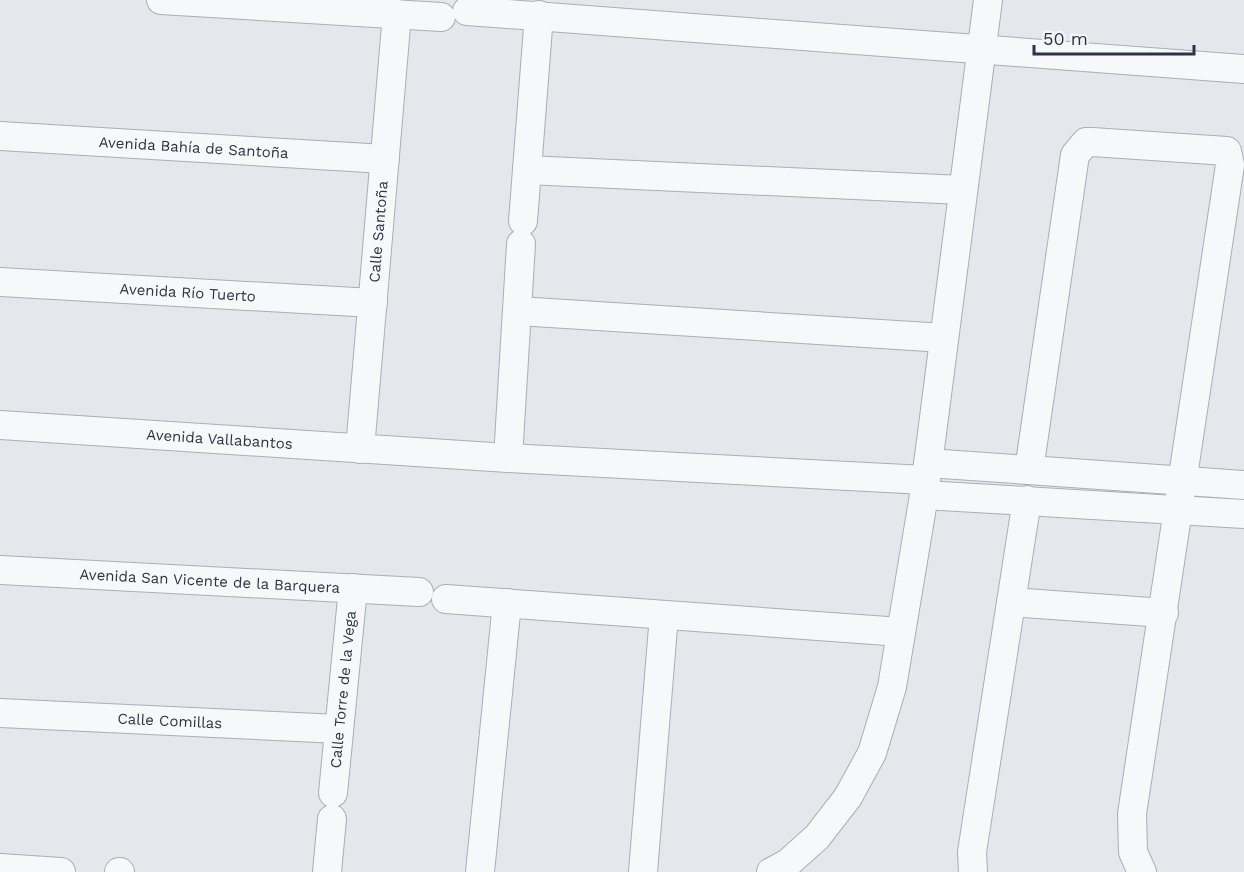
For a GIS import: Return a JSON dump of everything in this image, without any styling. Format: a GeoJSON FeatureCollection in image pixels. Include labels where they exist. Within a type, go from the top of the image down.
{"type":"FeatureCollection","features":[{"type":"Feature","properties":{"kind":"street"},"geometry":{"type":"LineString","coordinates":[[161,0],[398,14],[539,15],[1244,69]]}},
{"type":"Feature","properties":{"kind":"street"},"geometry":{"type":"LineString","coordinates":[[784,869],[834,817],[856,784],[872,753],[892,687],[926,480],[988,0]]}},
{"type":"Feature","properties":{"kind":"street","name":"Calle Santoña"},"geometry":{"type":"LineString","coordinates":[[360,449],[398,14]]}},
{"type":"Feature","properties":{"kind":"street"},"geometry":{"type":"LineString","coordinates":[[508,458],[539,15]]}},
{"type":"Feature","properties":{"kind":"street","name":"Avenida Bahía de Santoña"},"geometry":{"type":"LineString","coordinates":[[0,136],[385,159]]}},
{"type":"Feature","properties":{"kind":"street"},"geometry":{"type":"LineString","coordinates":[[1029,470],[1075,155],[1086,142],[1227,151],[1230,165],[1180,510],[1132,814],[1133,852],[1142,872]]}},
{"type":"Feature","properties":{"kind":"street"},"geometry":{"type":"LineString","coordinates":[[527,170],[962,190]]}},
{"type":"Feature","properties":{"kind":"street","name":"Avenida Río Tuerto"},"geometry":{"type":"LineString","coordinates":[[0,282],[373,303]]}},
{"type":"Feature","properties":{"kind":"street"},"geometry":{"type":"LineString","coordinates":[[518,311],[944,338]]}},
{"type":"Feature","properties":{"kind":"street","name":"Avenida Vallabantos"},"geometry":{"type":"LineString","coordinates":[[0,425],[508,458],[926,480]]}},
{"type":"Feature","properties":{"kind":"street"},"geometry":{"type":"LineString","coordinates":[[926,480],[1029,470],[1244,485]]}},
{"type":"Feature","properties":{"kind":"street"},"geometry":{"type":"LineString","coordinates":[[926,480],[1027,500],[1244,514]]}},
{"type":"Feature","properties":{"kind":"street"},"geometry":{"type":"LineString","coordinates":[[973,872],[972,852],[1027,500]]}},
{"type":"Feature","properties":{"kind":"street","name":"Avenida San Vicente de la Barquera"},"geometry":{"type":"LineString","coordinates":[[0,570],[353,588],[507,603],[901,632]]}},
{"type":"Feature","properties":{"kind":"street","name":"Calle Torre de la Vega"},"geometry":{"type":"LineString","coordinates":[[327,872],[353,588]]}},
{"type":"Feature","properties":{"kind":"street"},"geometry":{"type":"LineString","coordinates":[[1011,602],[1164,613]]}},
{"type":"Feature","properties":{"kind":"street"},"geometry":{"type":"LineString","coordinates":[[480,872],[507,603]]}},
{"type":"Feature","properties":{"kind":"street"},"geometry":{"type":"LineString","coordinates":[[643,872],[664,615]]}},
{"type":"Feature","properties":{"kind":"street","name":"Calle Comillas"},"geometry":{"type":"LineString","coordinates":[[0,713],[339,729]]}},
{"type":"Feature","properties":{"kind":"street"},"geometry":{"type":"LineString","coordinates":[[7,869],[61,872]]}}]}
